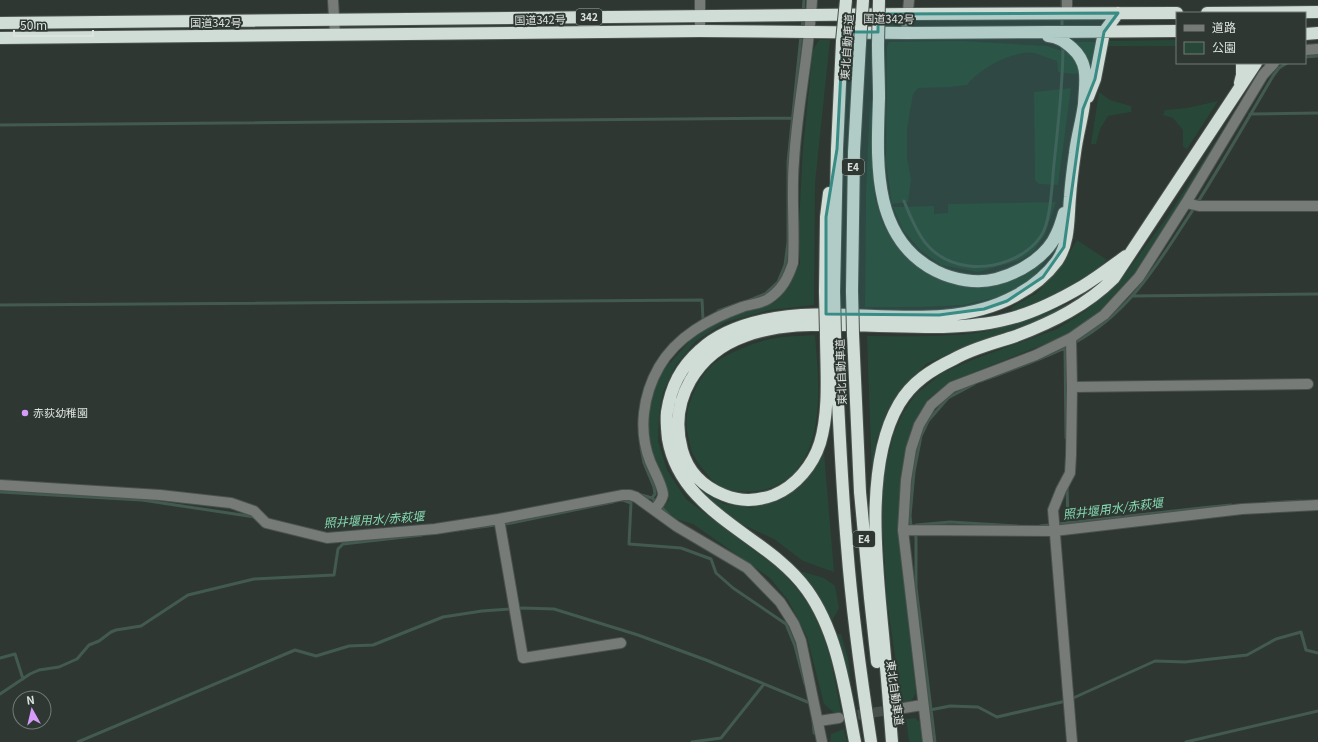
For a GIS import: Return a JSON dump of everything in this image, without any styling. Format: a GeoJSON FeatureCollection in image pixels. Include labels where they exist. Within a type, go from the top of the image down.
{"type":"FeatureCollection","features":[{"type":"Feature","properties":{"kind":"highway","name":"東北自動車道"},"geometry":{"type":"LineString","coordinates":[[846,0],[842,42],[830,292],[830,335],[847,548],[863,688],[871,742]]}},
{"type":"Feature","properties":{"kind":"highway","name":"東北自動車道"},"geometry":{"type":"LineString","coordinates":[[863,0],[854,152],[852,292],[853,334],[860,492],[866,561],[881,690],[889,742]]}},
{"type":"Feature","properties":{"kind":"highway"},"geometry":{"type":"LineString","coordinates":[[879,0],[878,155],[882,196],[886,215],[893,230],[904,246],[928,267],[943,274],[959,279],[976,281],[994,280],[1010,275],[1025,267],[1040,256],[1057,234],[1070,195]]}},
{"type":"Feature","properties":{"kind":"highway"},"geometry":{"type":"LineString","coordinates":[[1306,12],[1318,12]]}},
{"type":"Feature","properties":{"kind":"highway"},"geometry":{"type":"LineString","coordinates":[[1083,109],[1095,79],[1104,32],[1118,13]]}},
{"type":"Feature","properties":{"kind":"highway","name":"国道342号"},"geometry":{"type":"LineString","coordinates":[[0,23],[908,14],[1176,13]]}},
{"type":"Feature","properties":{"kind":"highway"},"geometry":{"type":"LineString","coordinates":[[1143,14],[1152,18],[1176,18]]}},
{"type":"Feature","properties":{"kind":"highway"},"geometry":{"type":"LineString","coordinates":[[1306,28],[1318,28]]}},
{"type":"Feature","properties":{"kind":"highway","name":"国道342号"},"geometry":{"type":"LineString","coordinates":[[0,38],[700,31],[906,33],[1176,30]]}},
{"type":"Feature","properties":{"kind":"highway"},"geometry":{"type":"LineString","coordinates":[[855,742],[836,652],[818,608],[807,591],[792,573],[714,512],[684,481],[675,464],[670,449],[667,430],[667,414],[671,395],[679,374],[688,360],[705,345],[734,329],[753,322],[773,318],[815,314],[938,316],[963,313],[1006,301],[1026,290],[1043,278],[1058,259],[1067,236],[1075,152],[1083,109],[1085,68],[1083,60],[1075,50],[1062,39],[1052,36],[1013,32]]}},
{"type":"Feature","properties":{"kind":"highway"},"geometry":{"type":"LineString","coordinates":[[1306,34],[1318,33]]}},
{"type":"Feature","properties":{"kind":"highway"},"geometry":{"type":"LineString","coordinates":[[1238,90],[1242,75],[1242,64]]}},
{"type":"Feature","properties":{"kind":"highway"},"geometry":{"type":"LineString","coordinates":[[892,742],[880,597],[876,490],[879,464],[886,430],[899,403],[911,388],[926,374],[957,357],[1040,326],[1062,316],[1100,292],[1114,278],[1255,64]]}},
{"type":"Feature","properties":{"kind":"highway"},"geometry":{"type":"LineString","coordinates":[[830,335],[824,425],[820,444],[812,461],[794,484],[781,492],[765,498],[754,500],[732,498],[716,492],[703,484],[693,473],[685,460],[678,429],[678,413],[688,384],[696,371],[704,361],[730,342],[745,336],[782,327],[808,325],[943,327],[1005,320],[1045,306],[1064,296],[1084,285],[1131,253]]}},
{"type":"Feature","properties":{"kind":"street"},"geometry":{"type":"LineString","coordinates":[[333,0],[335,35]]}},
{"type":"Feature","properties":{"kind":"street"},"geometry":{"type":"LineString","coordinates":[[700,0],[700,31]]}},
{"type":"Feature","properties":{"kind":"street"},"geometry":{"type":"LineString","coordinates":[[654,510],[662,500],[663,493],[648,457],[643,434],[643,423],[644,408],[649,391],[660,366],[682,339],[705,323],[726,313],[767,300],[781,288],[788,277],[793,263],[794,162],[799,101],[812,0]]}},
{"type":"Feature","properties":{"kind":"street"},"geometry":{"type":"LineString","coordinates":[[906,33],[909,0]]}},
{"type":"Feature","properties":{"kind":"street"},"geometry":{"type":"LineString","coordinates":[[1067,0],[1067,13]]}},
{"type":"Feature","properties":{"kind":"street"},"geometry":{"type":"LineString","coordinates":[[1306,50],[1318,49]]}},
{"type":"Feature","properties":{"kind":"street"},"geometry":{"type":"LineString","coordinates":[[928,742],[922,705],[903,530],[906,480],[911,449],[919,425],[932,405],[952,387],[1036,355],[1071,338],[1104,315],[1139,277],[1186,203],[1263,75],[1273,64]]}},
{"type":"Feature","properties":{"kind":"street"},"geometry":{"type":"LineString","coordinates":[[1186,203],[1199,206],[1318,206]]}},
{"type":"Feature","properties":{"kind":"street"},"geometry":{"type":"LineString","coordinates":[[1071,338],[1072,387],[1070,473],[1053,510],[1070,697],[1072,742]]}},
{"type":"Feature","properties":{"kind":"street"},"geometry":{"type":"LineString","coordinates":[[1072,387],[1308,384]]}},
{"type":"Feature","properties":{"kind":"street"},"geometry":{"type":"LineString","coordinates":[[0,486],[160,495],[230,503],[254,511],[266,523],[327,538],[435,529],[499,520],[623,495],[630,495],[636,497],[676,526],[747,568],[780,602],[794,624],[801,641],[819,721],[822,742]]}},
{"type":"Feature","properties":{"kind":"street"},"geometry":{"type":"LineString","coordinates":[[903,530],[1054,531],[1242,509],[1318,505]]}},
{"type":"Feature","properties":{"kind":"street"},"geometry":{"type":"LineString","coordinates":[[499,520],[523,658],[621,643]]}},
{"type":"Feature","properties":{"kind":"street"},"geometry":{"type":"LineString","coordinates":[[904,708],[922,705]]}},
{"type":"Feature","properties":{"kind":"street"},"geometry":{"type":"LineString","coordinates":[[819,721],[839,718]]}},
{"type":"Feature","properties":{"kind":"highlighted area"},"geometry":{"type":"Polygon","coordinates":[[[1118,13],[1104,32],[1095,79],[1083,109],[1064,247],[1043,277],[1007,301],[984,309],[939,315],[826,314],[826,217],[837,149],[843,32],[878,32],[878,14],[1118,13]]]}},
{"type":"Feature","properties":{"kind":"green space"},"geometry":{"type":"Polygon","coordinates":[[[819,40],[830,40],[815,183],[814,305],[769,310],[726,322],[696,341],[676,365],[663,392],[659,414],[658,441],[667,470],[686,499],[781,571],[798,590],[812,610],[822,633],[831,661],[841,712],[833,712],[824,704],[807,637],[788,600],[770,578],[693,524],[676,519],[663,508],[669,500],[666,487],[655,463],[647,437],[650,399],[663,371],[694,336],[740,311],[767,306],[776,301],[789,287],[800,264],[799,224],[803,148],[813,50],[819,40]]]}},
{"type":"Feature","properties":{"kind":"green space"},"geometry":{"type":"Polygon","coordinates":[[[1176,40],[1176,46],[1107,46],[1107,41],[1176,40]]]}},
{"type":"Feature","properties":{"kind":"green space"},"geometry":{"type":"Polygon","coordinates":[[[961,41],[1047,46],[1068,53],[1078,63],[1081,73],[1073,74],[1058,72],[1057,61],[1033,53],[1024,53],[1006,58],[987,67],[967,85],[918,88],[913,94],[907,129],[907,158],[911,179],[908,202],[892,204],[886,163],[887,47],[889,42],[961,41]]]}},
{"type":"Feature","properties":{"kind":"green space"},"geometry":{"type":"Polygon","coordinates":[[[1075,42],[1096,42],[1091,71],[1087,58],[1075,42]]]}},
{"type":"Feature","properties":{"kind":"green space"},"geometry":{"type":"Polygon","coordinates":[[[1071,88],[1058,185],[1039,184],[1035,180],[1034,92],[1071,88]]]}},
{"type":"Feature","properties":{"kind":"green space"},"geometry":{"type":"Polygon","coordinates":[[[1099,92],[1110,100],[1131,106],[1131,112],[1108,116],[1100,129],[1096,144],[1091,144],[1099,92]]]}},
{"type":"Feature","properties":{"kind":"green space"},"geometry":{"type":"Polygon","coordinates":[[[870,95],[875,198],[883,225],[901,252],[923,269],[985,286],[1022,275],[1050,255],[1031,279],[1001,296],[964,305],[865,307],[866,197],[870,95]]]}},
{"type":"Feature","properties":{"kind":"green space"},"geometry":{"type":"Polygon","coordinates":[[[1218,101],[1187,149],[1183,147],[1183,130],[1173,118],[1163,115],[1165,110],[1187,108],[1218,101]]]}},
{"type":"Feature","properties":{"kind":"green space"},"geometry":{"type":"Polygon","coordinates":[[[1237,108],[1146,260],[1116,298],[1080,326],[1055,340],[950,382],[928,399],[911,429],[901,484],[898,533],[916,693],[910,703],[902,704],[887,601],[882,494],[886,465],[894,433],[903,413],[916,394],[942,373],[972,360],[1057,329],[1084,312],[1117,285],[1168,216],[1237,108]]]}},
{"type":"Feature","properties":{"kind":"green space"},"geometry":{"type":"Polygon","coordinates":[[[1056,202],[1045,235],[1033,252],[1018,261],[978,272],[941,265],[920,250],[903,230],[893,207],[934,206],[934,214],[948,213],[948,204],[1056,202]]]}},
{"type":"Feature","properties":{"kind":"green space"},"geometry":{"type":"Polygon","coordinates":[[[1077,240],[1107,260],[1094,272],[1050,299],[1015,311],[1010,310],[1012,307],[1037,293],[1063,264],[1077,240]]]}},
{"type":"Feature","properties":{"kind":"green space"},"geometry":{"type":"Polygon","coordinates":[[[1070,303],[1042,319],[964,347],[926,364],[905,386],[888,409],[876,441],[872,477],[867,336],[934,336],[971,334],[1014,324],[1070,303]]]}},
{"type":"Feature","properties":{"kind":"green space"},"geometry":{"type":"Polygon","coordinates":[[[815,335],[818,378],[816,424],[810,445],[801,464],[787,479],[767,489],[743,492],[730,490],[720,486],[709,477],[696,460],[691,450],[687,433],[688,409],[701,379],[707,370],[716,362],[733,352],[751,345],[775,338],[815,335]]]}},
{"type":"Feature","properties":{"kind":"green space"},"geometry":{"type":"Polygon","coordinates":[[[824,453],[834,572],[803,561],[774,539],[735,521],[693,486],[696,483],[708,495],[724,504],[751,508],[779,501],[800,487],[814,471],[824,453]]]}},
{"type":"Feature","properties":{"kind":"green space"},"geometry":{"type":"Polygon","coordinates":[[[803,572],[824,578],[835,586],[839,608],[832,621],[824,605],[801,573],[803,572]]]}},
{"type":"Feature","properties":{"kind":"green space"},"geometry":{"type":"Polygon","coordinates":[[[836,634],[841,634],[848,658],[852,693],[836,634]]]}},
{"type":"Feature","properties":{"kind":"green space"},"geometry":{"type":"Polygon","coordinates":[[[915,718],[921,724],[924,742],[909,742],[906,719],[915,718]]]}},
{"type":"Feature","properties":{"kind":"green space"},"geometry":{"type":"Polygon","coordinates":[[[844,729],[847,742],[830,742],[831,734],[844,729]]]}},
{"type":"Feature","properties":{"kind":"waterway"},"geometry":{"type":"LineString","coordinates":[[803,12],[804,0]]}},
{"type":"Feature","properties":{"kind":"waterway"},"geometry":{"type":"LineString","coordinates":[[1062,0],[1062,10]]}},
{"type":"Feature","properties":{"kind":"waterway"},"geometry":{"type":"LineString","coordinates":[[1062,16],[1062,28]]}},
{"type":"Feature","properties":{"kind":"waterway"},"geometry":{"type":"LineString","coordinates":[[802,30],[803,18]]}},
{"type":"Feature","properties":{"kind":"waterway"},"geometry":{"type":"LineString","coordinates":[[750,300],[765,294],[778,282],[785,265],[788,242],[788,162],[801,36]]}},
{"type":"Feature","properties":{"kind":"waterway"},"geometry":{"type":"LineString","coordinates":[[904,201],[914,224],[926,244],[934,252],[955,263],[969,266],[989,266],[999,264],[1018,256],[1035,244],[1044,230],[1049,212],[1061,90],[1063,46]]}},
{"type":"Feature","properties":{"kind":"waterway"},"geometry":{"type":"LineString","coordinates":[[1306,57],[1318,56]]}},
{"type":"Feature","properties":{"kind":"waterway"},"geometry":{"type":"LineString","coordinates":[[1074,343],[1109,319],[1124,305],[1150,274],[1208,186],[1273,76],[1279,68],[1285,64]]}},
{"type":"Feature","properties":{"kind":"waterway"},"geometry":{"type":"LineString","coordinates":[[1250,114],[1318,113]]}},
{"type":"Feature","properties":{"kind":"waterway"},"geometry":{"type":"LineString","coordinates":[[0,125],[792,118]]}},
{"type":"Feature","properties":{"kind":"waterway"},"geometry":{"type":"LineString","coordinates":[[1133,296],[1318,294]]}},
{"type":"Feature","properties":{"kind":"waterway"},"geometry":{"type":"LineString","coordinates":[[0,305],[702,300],[703,319]]}},
{"type":"Feature","properties":{"kind":"waterway"},"geometry":{"type":"LineString","coordinates":[[718,311],[735,305]]}},
{"type":"Feature","properties":{"kind":"waterway"},"geometry":{"type":"LineString","coordinates":[[981,381],[1069,346]]}},
{"type":"Feature","properties":{"kind":"waterway"},"geometry":{"type":"LineString","coordinates":[[1065,347],[1066,438]]}},
{"type":"Feature","properties":{"kind":"waterway"},"geometry":{"type":"LineString","coordinates":[[935,742],[916,587],[916,537],[911,526],[910,516],[914,472],[921,436],[928,421],[948,398],[974,384]]}},
{"type":"Feature","properties":{"kind":"waterway"},"geometry":{"type":"LineString","coordinates":[[641,448],[644,463],[654,487],[655,494],[652,498]]}},
{"type":"Feature","properties":{"kind":"waterway"},"geometry":{"type":"LineString","coordinates":[[1067,485],[1068,523]]}},
{"type":"Feature","properties":{"kind":"waterway","name":"照井堰用水/赤萩堰"},"geometry":{"type":"LineString","coordinates":[[0,492],[142,500],[255,517]]}},
{"type":"Feature","properties":{"kind":"waterway","name":"照井堰用水/赤萩堰"},"geometry":{"type":"LineString","coordinates":[[638,494],[652,498],[669,515]]}},
{"type":"Feature","properties":{"kind":"waterway"},"geometry":{"type":"LineString","coordinates":[[621,500],[631,503],[629,544],[681,548],[711,559],[716,573],[733,588],[786,624],[795,646],[805,684]]}},
{"type":"Feature","properties":{"kind":"waterway","name":"照井堰用水/赤萩堰"},"geometry":{"type":"LineString","coordinates":[[1267,503],[1301,501]]}},
{"type":"Feature","properties":{"kind":"waterway"},"geometry":{"type":"LineString","coordinates":[[457,530],[511,523],[613,502]]}},
{"type":"Feature","properties":{"kind":"waterway","name":"照井堰用水/赤萩堰"},"geometry":{"type":"LineString","coordinates":[[1040,526],[1231,505]]}},
{"type":"Feature","properties":{"kind":"waterway","name":"照井堰用水/赤萩堰"},"geometry":{"type":"LineString","coordinates":[[916,525],[950,522],[1017,526]]}},
{"type":"Feature","properties":{"kind":"waterway"},"geometry":{"type":"LineString","coordinates":[[0,694],[30,674],[39,670],[59,667],[77,659],[89,645],[99,641],[111,632],[141,626],[188,595],[254,579],[334,575],[338,549],[343,544],[422,535]]}},
{"type":"Feature","properties":{"kind":"waterway"},"geometry":{"type":"LineString","coordinates":[[78,742],[295,650],[316,656],[349,646],[373,645],[443,617],[482,611],[523,608],[554,609],[638,635],[706,660],[810,703]]}},
{"type":"Feature","properties":{"kind":"waterway"},"geometry":{"type":"LineString","coordinates":[[1071,699],[1155,661],[1185,662],[1247,655],[1276,639],[1301,632],[1306,650],[1318,653]]}},
{"type":"Feature","properties":{"kind":"waterway"},"geometry":{"type":"LineString","coordinates":[[0,658],[15,654],[23,679]]}},
{"type":"Feature","properties":{"kind":"waterway"},"geometry":{"type":"LineString","coordinates":[[692,742],[721,738],[764,684]]}},
{"type":"Feature","properties":{"kind":"waterway"},"geometry":{"type":"LineString","coordinates":[[930,710],[950,706],[978,707],[997,717],[1066,701]]}},
{"type":"Feature","properties":{"kind":"waterway"},"geometry":{"type":"LineString","coordinates":[[1186,742],[1318,711]]}},
{"type":"Feature","properties":{"kind":"waterway"},"geometry":{"type":"LineString","coordinates":[[813,721],[814,733],[817,732]]}},
{"type":"Feature","properties":{"kind":"tunnel"},"geometry":{"type":"LineString","coordinates":[[843,717],[904,708]]}},
{"type":"Feature","properties":{"kind":"place","name":"赤荻幼稚園"},"geometry":{"type":"Point","coordinates":[25,413]}}]}
